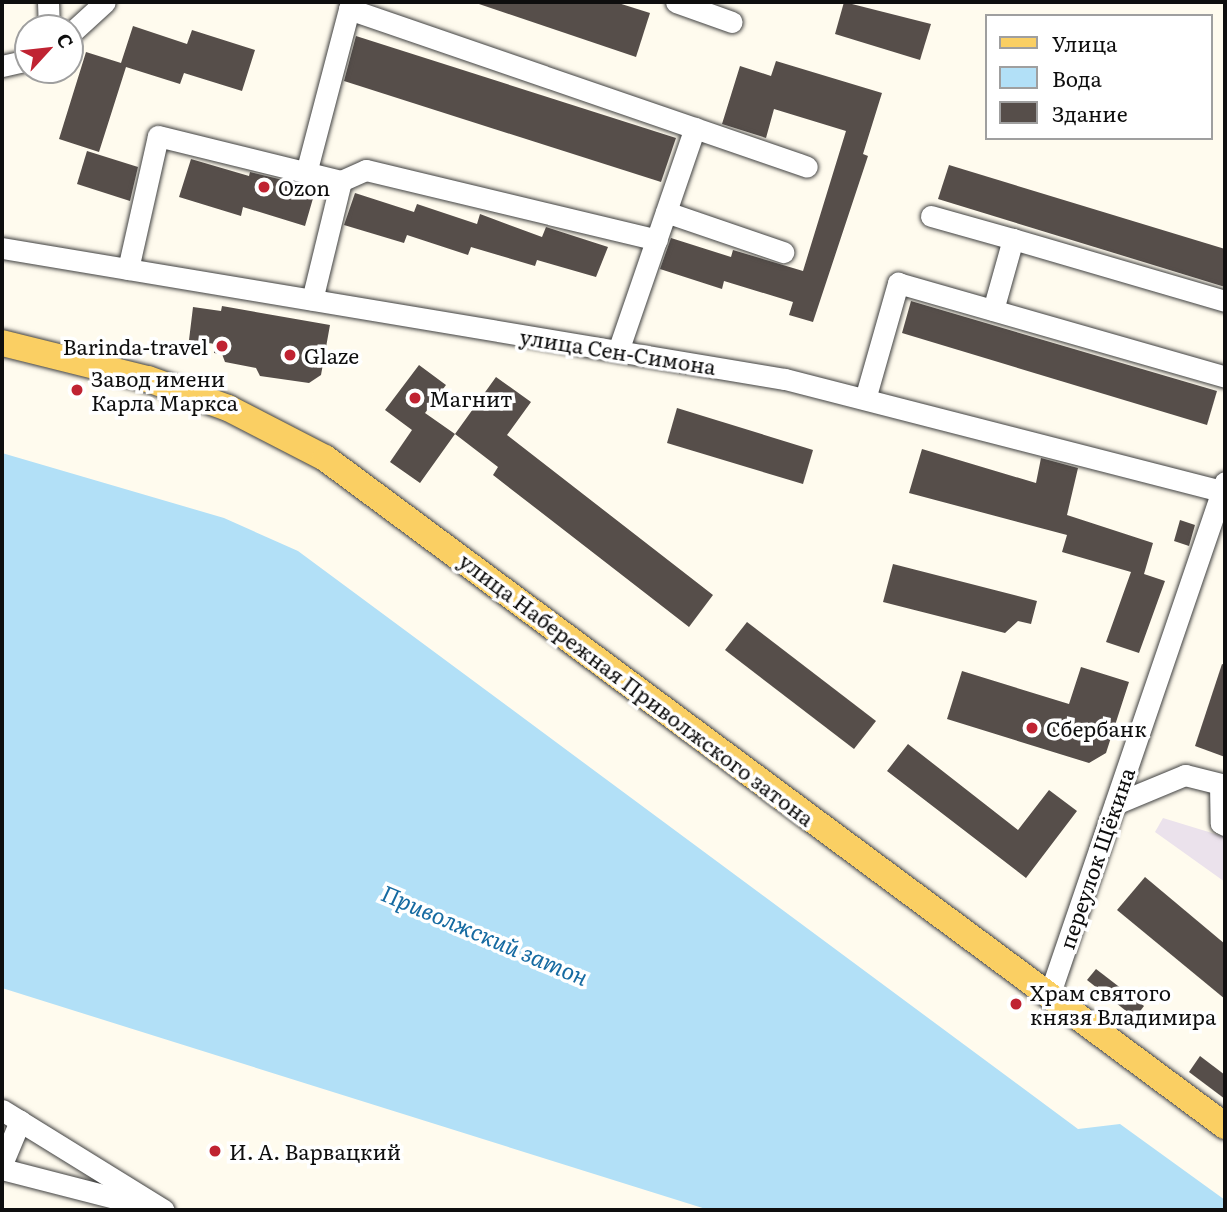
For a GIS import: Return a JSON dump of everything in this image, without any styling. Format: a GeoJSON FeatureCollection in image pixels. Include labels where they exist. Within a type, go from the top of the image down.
{"type":"FeatureCollection","features":[{"type":"Feature","properties":{"kind":"main road","name":"улица Набережная Приволжского затона"},"geometry":{"type":"LineString","coordinates":[[2,343],[148,379],[228,408],[325,458],[1225,1126]]}},
{"type":"Feature","properties":{"kind":"street"},"geometry":{"type":"LineString","coordinates":[[84,21],[105,2]]}},
{"type":"Feature","properties":{"kind":"street"},"geometry":{"type":"LineString","coordinates":[[676,2],[732,22]]}},
{"type":"Feature","properties":{"kind":"street"},"geometry":{"type":"LineString","coordinates":[[306,173],[350,6],[807,167]]}},
{"type":"Feature","properties":{"kind":"street"},"geometry":{"type":"LineString","coordinates":[[618,351],[695,128]]}},
{"type":"Feature","properties":{"kind":"street"},"geometry":{"type":"LineString","coordinates":[[128,269],[158,136],[341,181],[366,170],[657,240]]}},
{"type":"Feature","properties":{"kind":"street"},"geometry":{"type":"LineString","coordinates":[[312,300],[341,181]]}},
{"type":"Feature","properties":{"kind":"street"},"geometry":{"type":"LineString","coordinates":[[666,212],[783,252]]}},
{"type":"Feature","properties":{"kind":"street"},"geometry":{"type":"LineString","coordinates":[[931,216],[1225,301]]}},
{"type":"Feature","properties":{"kind":"street"},"geometry":{"type":"LineString","coordinates":[[993,310],[1013,239]]}},
{"type":"Feature","properties":{"kind":"street","name":"улица Сен-Симона"},"geometry":{"type":"LineString","coordinates":[[2,248],[785,379],[1224,489]]}},
{"type":"Feature","properties":{"kind":"street"},"geometry":{"type":"LineString","coordinates":[[865,399],[898,283],[1225,377]]}},
{"type":"Feature","properties":{"kind":"street","name":"переулок Щёкина"},"geometry":{"type":"LineString","coordinates":[[1049,996],[1224,489]]}},
{"type":"Feature","properties":{"kind":"street"},"geometry":{"type":"LineString","coordinates":[[1115,804],[1185,775],[1220,784],[1221,823],[1225,825]]}},
{"type":"Feature","properties":{"kind":"street"},"geometry":{"type":"LineString","coordinates":[[2,1164],[11,1116],[164,1210]]}},
{"type":"Feature","properties":{"kind":"street"},"geometry":{"type":"LineString","coordinates":[[2,1170],[164,1210]]}},
{"type":"Feature","properties":{"kind":"shaded area"},"geometry":{"type":"Polygon","coordinates":[[[1163,818],[1225,837],[1225,882],[1155,832],[1163,818]]]}},
{"type":"Feature","properties":{"kind":"water","name":"Приволжский затон"},"geometry":{"type":"Polygon","coordinates":[[[2,453],[224,518],[298,551],[1078,1129],[1120,1124],[1225,1200],[1225,1210],[709,1210],[2,988],[2,453]]]}},
{"type":"Feature","properties":{"kind":"building"},"geometry":{"type":"Polygon","coordinates":[[[473,2],[615,2],[650,13],[636,57],[473,2]]]}},
{"type":"Feature","properties":{"kind":"building"},"geometry":{"type":"Polygon","coordinates":[[[844,2],[931,24],[920,60],[835,34],[844,2]]]}},
{"type":"Feature","properties":{"kind":"building"},"geometry":{"type":"Polygon","coordinates":[[[133,26],[187,44],[192,30],[255,50],[242,91],[184,73],[180,84],[126,67],[99,152],[59,139],[76,84],[84,84],[86,52],[121,63],[133,26]]]}},
{"type":"Feature","properties":{"kind":"building"},"geometry":{"type":"Polygon","coordinates":[[[356,36],[676,138],[661,182],[344,81],[356,36]]]}},
{"type":"Feature","properties":{"kind":"building"},"geometry":{"type":"Polygon","coordinates":[[[776,61],[882,93],[863,154],[868,156],[813,322],[789,315],[793,302],[724,281],[722,289],[660,269],[671,238],[731,257],[733,250],[803,271],[846,131],[774,109],[766,138],[722,124],[740,66],[771,76],[776,61]]]}},
{"type":"Feature","properties":{"kind":"building"},"geometry":{"type":"Polygon","coordinates":[[[87,151],[138,167],[130,201],[77,184],[87,151]]]}},
{"type":"Feature","properties":{"kind":"building"},"geometry":{"type":"Polygon","coordinates":[[[191,159],[249,176],[250,172],[316,188],[305,226],[243,207],[241,216],[179,197],[191,159]]]}},
{"type":"Feature","properties":{"kind":"building"},"geometry":{"type":"Polygon","coordinates":[[[949,165],[1225,249],[1225,287],[938,199],[949,165]]]}},
{"type":"Feature","properties":{"kind":"building"},"geometry":{"type":"Polygon","coordinates":[[[355,193],[414,212],[417,204],[477,224],[480,214],[542,237],[546,227],[608,247],[596,277],[537,260],[535,266],[471,247],[468,255],[407,235],[404,243],[344,225],[355,193]]]}},
{"type":"Feature","properties":{"kind":"building"},"geometry":{"type":"Polygon","coordinates":[[[911,301],[1217,391],[1207,425],[902,333],[911,301]]]}},
{"type":"Feature","properties":{"kind":"building"},"geometry":{"type":"Polygon","coordinates":[[[222,306],[330,325],[321,375],[309,383],[260,376],[256,368],[225,362],[222,354],[214,353],[215,344],[189,340],[193,307],[221,311],[222,306]]]}},
{"type":"Feature","properties":{"kind":"building"},"geometry":{"type":"Polygon","coordinates":[[[419,365],[446,385],[425,413],[455,434],[420,483],[390,462],[412,430],[385,410],[419,365]]]}},
{"type":"Feature","properties":{"kind":"building"},"geometry":{"type":"Polygon","coordinates":[[[496,377],[531,402],[507,435],[713,595],[689,627],[493,475],[498,467],[455,434],[496,377]]]}},
{"type":"Feature","properties":{"kind":"building"},"geometry":{"type":"Polygon","coordinates":[[[677,408],[813,450],[803,484],[667,443],[677,408]]]}},
{"type":"Feature","properties":{"kind":"building"},"geometry":{"type":"Polygon","coordinates":[[[922,449],[1036,483],[1041,458],[1078,468],[1067,515],[1153,543],[1144,574],[1165,581],[1139,653],[1106,642],[1131,572],[1062,552],[1067,535],[909,493],[922,449]]]}},
{"type":"Feature","properties":{"kind":"building"},"geometry":{"type":"Polygon","coordinates":[[[1180,520],[1195,525],[1189,546],[1174,541],[1180,520]]]}},
{"type":"Feature","properties":{"kind":"building"},"geometry":{"type":"Polygon","coordinates":[[[893,564],[1037,601],[1031,624],[1018,621],[1005,633],[883,602],[893,564]]]}},
{"type":"Feature","properties":{"kind":"building"},"geometry":{"type":"Polygon","coordinates":[[[747,622],[876,721],[854,749],[725,650],[747,622]]]}},
{"type":"Feature","properties":{"kind":"building"},"geometry":{"type":"Polygon","coordinates":[[[1222,664],[1225,665],[1225,757],[1195,746],[1222,664]]]}},
{"type":"Feature","properties":{"kind":"building"},"geometry":{"type":"Polygon","coordinates":[[[1081,667],[1129,682],[1106,753],[1089,763],[947,719],[962,671],[1069,704],[1081,667]]]}},
{"type":"Feature","properties":{"kind":"building"},"geometry":{"type":"Polygon","coordinates":[[[908,744],[1018,830],[1049,790],[1077,811],[1026,878],[887,771],[908,744]]]}},
{"type":"Feature","properties":{"kind":"building"},"geometry":{"type":"Polygon","coordinates":[[[1145,877],[1225,944],[1225,999],[1117,910],[1145,877]]]}},
{"type":"Feature","properties":{"kind":"building"},"geometry":{"type":"Polygon","coordinates":[[[1096,969],[1144,1006],[1135,1018],[1087,980],[1096,969]]]}},
{"type":"Feature","properties":{"kind":"building"},"geometry":{"type":"Polygon","coordinates":[[[1200,1056],[1225,1075],[1225,1099],[1189,1072],[1200,1056]]]}},
{"type":"Feature","properties":{"kind":"place","name":"Ozon"},"geometry":{"type":"Point","coordinates":[264,187]}},
{"type":"Feature","properties":{"kind":"place","name":"Barinda-travel"},"geometry":{"type":"Point","coordinates":[222,346]}},
{"type":"Feature","properties":{"kind":"place","name":"Glaze"},"geometry":{"type":"Point","coordinates":[290,355]}},
{"type":"Feature","properties":{"kind":"place","name":"Завод имени Карла Маркса"},"geometry":{"type":"Point","coordinates":[77,390]}},
{"type":"Feature","properties":{"kind":"place","name":"Магнит"},"geometry":{"type":"Point","coordinates":[415,398]}},
{"type":"Feature","properties":{"kind":"place","name":"Сбербанк"},"geometry":{"type":"Point","coordinates":[1032,728]}},
{"type":"Feature","properties":{"kind":"place","name":"Храм святого князя Владимира"},"geometry":{"type":"Point","coordinates":[1016,1004]}},
{"type":"Feature","properties":{"kind":"place","name":"И. А. Варвацкий"},"geometry":{"type":"Point","coordinates":[215,1151]}}]}
